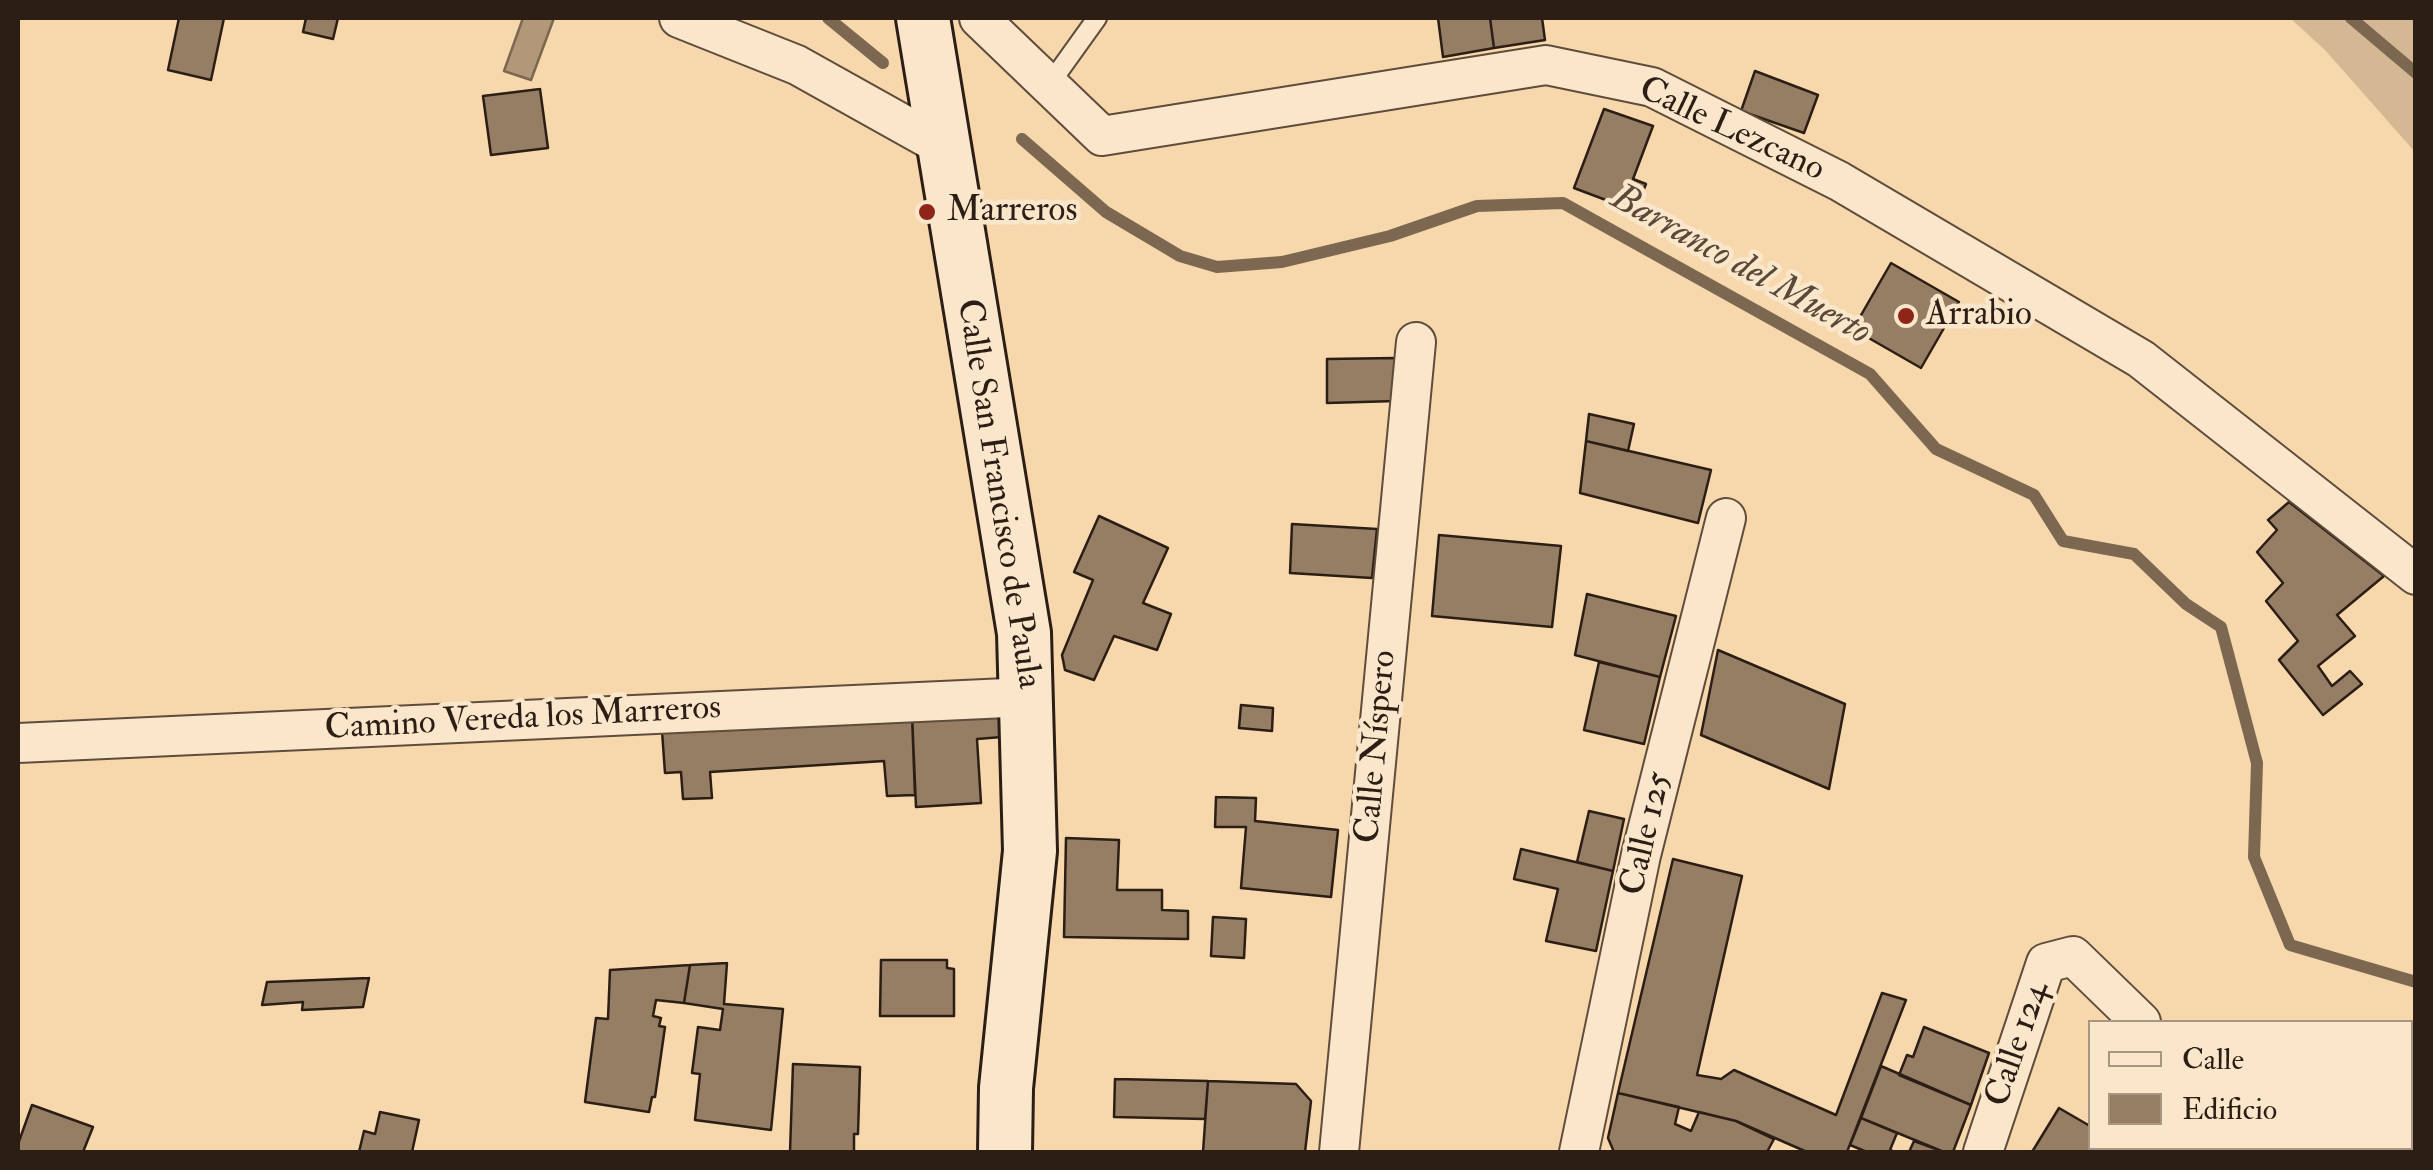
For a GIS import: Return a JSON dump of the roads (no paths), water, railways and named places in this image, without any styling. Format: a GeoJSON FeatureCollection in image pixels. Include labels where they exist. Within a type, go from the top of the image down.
{"type":"FeatureCollection","features":[{"type":"Feature","properties":{"kind":"main road","name":"Calle San Francisco de Paula"},"geometry":{"type":"LineString","coordinates":[[922,18],[1024,633],[1029,698],[1030,850],[1006,1088],[1005,1152]]}},
{"type":"Feature","properties":{"kind":"street"},"geometry":{"type":"LineString","coordinates":[[679,18],[797,64],[942,146]]}},
{"type":"Feature","properties":{"kind":"street","name":"Calle Lezcano"},"geometry":{"type":"LineString","coordinates":[[978,18],[1102,136],[1546,65],[1652,87],[1839,181],[2141,359],[2416,575]]}},
{"type":"Feature","properties":{"kind":"street","name":"Calle Níspero"},"geometry":{"type":"LineString","coordinates":[[1339,1152],[1416,342]]}},
{"type":"Feature","properties":{"kind":"street","name":"Calle 125"},"geometry":{"type":"LineString","coordinates":[[1579,1152],[1642,856],[1726,518]]}},
{"type":"Feature","properties":{"kind":"street","name":"Camino Vereda los Marreros"},"geometry":{"type":"LineString","coordinates":[[18,743],[1029,698]]}},
{"type":"Feature","properties":{"kind":"street","name":"Calle 124"},"geometry":{"type":"LineString","coordinates":[[1983,1152],[2046,963],[2072,956],[2139,1020]]}},
{"type":"Feature","properties":{"kind":"lane"},"geometry":{"type":"LineString","coordinates":[[1049,84],[1097,18]]}},
{"type":"Feature","properties":{"kind":"waterway","name":"Barranco del Muerto"},"geometry":{"type":"LineString","coordinates":[[828,18],[883,63]]}},
{"type":"Feature","properties":{"kind":"waterway"},"geometry":{"type":"LineString","coordinates":[[2351,18],[2416,73]]}},
{"type":"Feature","properties":{"kind":"waterway","name":"Barranco del Muerto"},"geometry":{"type":"LineString","coordinates":[[1022,139],[1106,212],[1180,256],[1217,267],[1282,262],[1390,236],[1477,206],[1563,203],[1870,374],[1936,449],[2034,495],[2063,541],[2134,554],[2186,604],[2221,627],[2257,763],[2254,857],[2290,945],[2416,982]]}},
{"type":"Feature","properties":{"kind":"place","name":"Marreros"},"geometry":{"type":"Point","coordinates":[927,212]}},
{"type":"Feature","properties":{"kind":"place","name":"Arrabio"},"geometry":{"type":"Point","coordinates":[1906,316]}}]}
